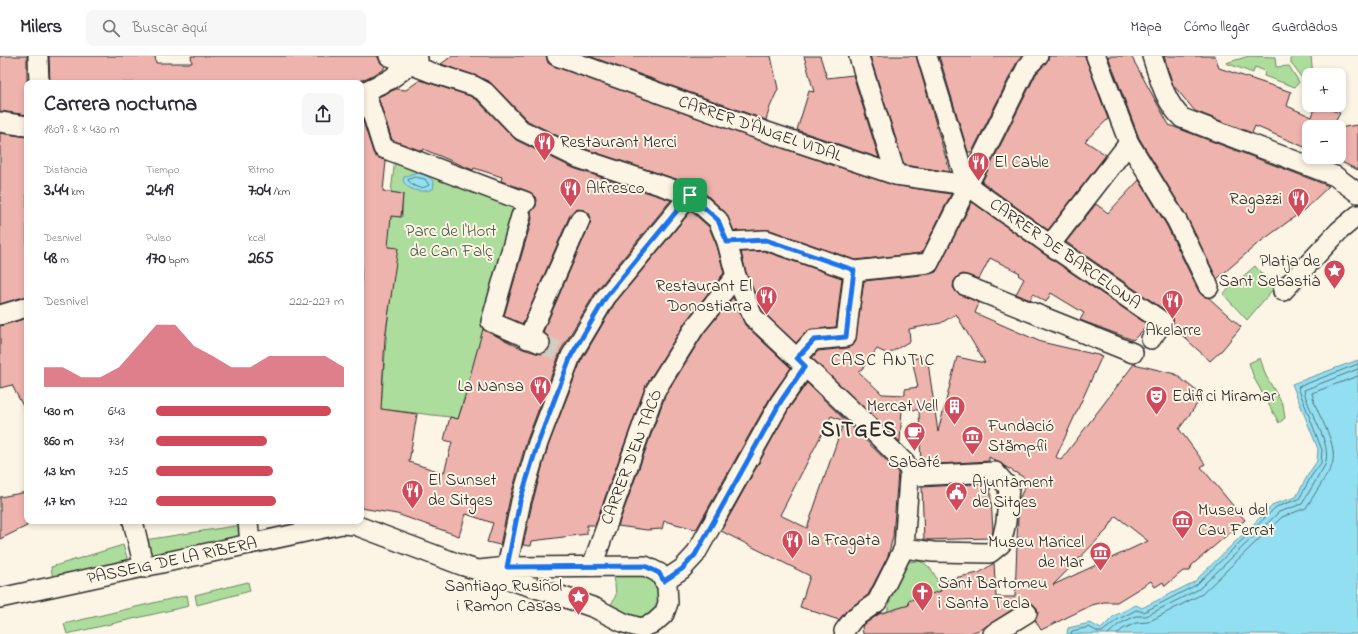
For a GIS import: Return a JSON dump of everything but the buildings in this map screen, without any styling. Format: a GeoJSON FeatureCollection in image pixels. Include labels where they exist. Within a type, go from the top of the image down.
{"type":"FeatureCollection","features":[{"type":"Feature","properties":{"kind":"street"},"geometry":{"type":"LineString","coordinates":[[38,56],[39,80]]}},
{"type":"Feature","properties":{"kind":"street"},"geometry":{"type":"LineString","coordinates":[[389,56],[416,60],[474,86],[485,92],[521,130],[578,158],[690,195],[718,220],[727,242],[736,276],[753,317],[904,462],[914,476]]}},
{"type":"Feature","properties":{"kind":"street","name":"CARRER D'ÀNGEL VIDAL"},"geometry":{"type":"LineString","coordinates":[[557,56],[760,130],[896,175],[967,185]]}},
{"type":"Feature","properties":{"kind":"street"},"geometry":{"type":"LineString","coordinates":[[927,56],[967,185]]}},
{"type":"Feature","properties":{"kind":"street"},"geometry":{"type":"LineString","coordinates":[[727,242],[766,240],[854,270],[929,263],[1027,67],[1038,56]]}},
{"type":"Feature","properties":{"kind":"street"},"geometry":{"type":"LineString","coordinates":[[1096,56],[1129,143],[1177,221],[1207,284]]}},
{"type":"Feature","properties":{"kind":"street"},"geometry":{"type":"LineString","coordinates":[[1152,56],[1166,96],[1176,113],[1182,118],[1335,176],[1358,193]]}},
{"type":"Feature","properties":{"kind":"street"},"geometry":{"type":"LineString","coordinates":[[859,57],[896,175]]}},
{"type":"Feature","properties":{"kind":"street"},"geometry":{"type":"LineString","coordinates":[[364,92],[389,80],[416,60]]}},
{"type":"Feature","properties":{"kind":"street"},"geometry":{"type":"LineString","coordinates":[[364,95],[382,148],[524,210],[491,322],[534,341],[580,220]]}},
{"type":"Feature","properties":{"kind":"street"},"geometry":{"type":"LineString","coordinates":[[0,122],[24,126]]}},
{"type":"Feature","properties":{"kind":"street"},"geometry":{"type":"LineString","coordinates":[[1050,245],[1129,143]]}},
{"type":"Feature","properties":{"kind":"street","name":"CARRER DE BARCELONA"},"geometry":{"type":"LineString","coordinates":[[967,185],[1050,245],[1163,322],[1151,339]]}},
{"type":"Feature","properties":{"kind":"street"},"geometry":{"type":"LineString","coordinates":[[507,567],[523,494],[538,443],[569,355],[606,297],[690,195]]}},
{"type":"Feature","properties":{"kind":"street"},"geometry":{"type":"LineString","coordinates":[[1283,292],[1339,231],[1358,215]]}},
{"type":"Feature","properties":{"kind":"street"},"geometry":{"type":"LineString","coordinates":[[664,581],[682,569],[695,555],[814,340],[846,337],[854,270]]}},
{"type":"Feature","properties":{"kind":"street","name":"CARRER D'EN TACÓ"},"geometry":{"type":"LineString","coordinates":[[592,566],[655,391],[695,327],[736,276]]}},
{"type":"Feature","properties":{"kind":"street"},"geometry":{"type":"LineString","coordinates":[[964,285],[1132,353]]}},
{"type":"Feature","properties":{"kind":"street"},"geometry":{"type":"LineString","coordinates":[[0,315],[24,308]]}},
{"type":"Feature","properties":{"kind":"street"},"geometry":{"type":"LineString","coordinates":[[840,630],[877,602],[904,548],[909,478],[914,476],[995,472],[1009,488],[1006,522],[1001,544],[990,553],[933,552],[904,548]]}},
{"type":"Feature","properties":{"kind":"street"},"geometry":{"type":"LineString","coordinates":[[134,524],[144,568]]}},
{"type":"Feature","properties":{"kind":"street"},"geometry":{"type":"LineString","coordinates":[[248,524],[250,544]]}},
{"type":"Feature","properties":{"kind":"street","name":"PASSEIG DE LA RIBERA"},"geometry":{"type":"LineString","coordinates":[[0,598],[144,568],[250,544],[327,524],[342,524],[355,525],[464,566],[596,608],[624,623],[641,628],[654,623],[664,614],[668,603],[667,585],[659,573],[645,566],[507,567],[479,570]]}},
{"type":"Feature","properties":{"kind":"street"},"geometry":{"type":"LineString","coordinates":[[993,634],[1027,613]]}},
{"type":"Feature","properties":{"kind":"green space"},"geometry":{"type":"Polygon","coordinates":[[[1249,56],[1275,57],[1276,67],[1289,66],[1299,82],[1295,87],[1264,76],[1265,71],[1255,67],[1253,73],[1226,63],[1249,56]]]}},
{"type":"Feature","properties":{"kind":"green space"},"geometry":{"type":"Polygon","coordinates":[[[1291,56],[1311,56],[1312,68],[1302,68],[1302,78],[1291,63],[1291,56]]]}},
{"type":"Feature","properties":{"kind":"green space","name":"Parc de l'Hort de Can Falç"},"geometry":{"type":"Polygon","coordinates":[[[395,159],[521,197],[458,419],[381,409],[387,327],[397,248],[378,245],[379,232],[389,234],[391,216],[402,217],[403,194],[391,192],[395,159]]]}},
{"type":"Feature","properties":{"kind":"green space"},"geometry":{"type":"Polygon","coordinates":[[[1255,266],[1274,288],[1247,320],[1223,294],[1255,266]]]}},
{"type":"Feature","properties":{"kind":"green space"},"geometry":{"type":"Polygon","coordinates":[[[1260,358],[1266,376],[1283,405],[1285,418],[1279,423],[1254,378],[1249,363],[1260,358]]]}},
{"type":"Feature","properties":{"kind":"green space"},"geometry":{"type":"Polygon","coordinates":[[[241,525],[244,538],[149,557],[145,540],[241,525]]]}},
{"type":"Feature","properties":{"kind":"green space"},"geometry":{"type":"Polygon","coordinates":[[[123,545],[128,560],[53,579],[51,567],[123,545]]]}},
{"type":"Feature","properties":{"kind":"green space"},"geometry":{"type":"Polygon","coordinates":[[[906,562],[923,562],[930,568],[936,577],[941,591],[909,605],[887,612],[899,568],[906,562]]]}},
{"type":"Feature","properties":{"kind":"green space"},"geometry":{"type":"Polygon","coordinates":[[[636,573],[650,579],[658,588],[659,594],[658,606],[655,612],[642,620],[609,609],[616,595],[614,574],[636,573]]]}},
{"type":"Feature","properties":{"kind":"green space"},"geometry":{"type":"Polygon","coordinates":[[[248,582],[250,591],[197,605],[195,595],[248,582]]]}},
{"type":"Feature","properties":{"kind":"green space"},"geometry":{"type":"Polygon","coordinates":[[[187,595],[189,606],[67,634],[64,624],[187,595]]]}},
{"type":"Feature","properties":{"kind":"water"},"geometry":{"type":"Polygon","coordinates":[[[414,173],[423,174],[430,178],[434,183],[433,189],[416,191],[406,185],[403,181],[404,177],[414,173]]]}},
{"type":"Feature","properties":{"kind":"water"},"geometry":{"type":"Polygon","coordinates":[[[1358,360],[1358,634],[1067,634],[1068,628],[1090,623],[1101,629],[1114,616],[1136,605],[1142,608],[1194,582],[1274,504],[1296,497],[1317,461],[1318,449],[1292,384],[1358,360]]]}},
{"type":"Feature","properties":{"kind":"tunnel"},"geometry":{"type":"LineString","coordinates":[[540,343],[566,354]]}},
{"type":"Feature","properties":{"kind":"place","name":"Restaurant Merci"},"geometry":{"type":"Point","coordinates":[545,162]}},
{"type":"Feature","properties":{"kind":"place","name":"El Cable"},"geometry":{"type":"Point","coordinates":[978,182]}},
{"type":"Feature","properties":{"kind":"place","name":"Alfresco"},"geometry":{"type":"Point","coordinates":[570,208]}},
{"type":"Feature","properties":{"kind":"place","name":"Ragazzi"},"geometry":{"type":"Point","coordinates":[1298,218]}},
{"type":"Feature","properties":{"kind":"place","name":"Platja de Sant Sebastià"},"geometry":{"type":"Point","coordinates":[1335,290]}},
{"type":"Feature","properties":{"kind":"place","name":"Restaurant El Donostiarra"},"geometry":{"type":"Point","coordinates":[767,316]}},
{"type":"Feature","properties":{"kind":"place","name":"Akelarre"},"geometry":{"type":"Point","coordinates":[1173,320]}},
{"type":"Feature","properties":{"kind":"place","name":"La Nansa"},"geometry":{"type":"Point","coordinates":[540,406]}},
{"type":"Feature","properties":{"kind":"place","name":"Edifici Miramar"},"geometry":{"type":"Point","coordinates":[1156,416]}},
{"type":"Feature","properties":{"kind":"place","name":"Mercat Vell"},"geometry":{"type":"Point","coordinates":[954,426]}},
{"type":"Feature","properties":{"kind":"place","name":"Sabaté"},"geometry":{"type":"Point","coordinates":[914,452]}},
{"type":"Feature","properties":{"kind":"place","name":"Fundació Stämpfli"},"geometry":{"type":"Point","coordinates":[973,456]}},
{"type":"Feature","properties":{"kind":"place","name":"El Sunset de Sitges"},"geometry":{"type":"Point","coordinates":[413,510]}},
{"type":"Feature","properties":{"kind":"place","name":"Ajuntament de Sitges"},"geometry":{"type":"Point","coordinates":[957,512]}},
{"type":"Feature","properties":{"kind":"place","name":"Museu del Cau Ferrat"},"geometry":{"type":"Point","coordinates":[1183,540]}},
{"type":"Feature","properties":{"kind":"place","name":"la Fragata"},"geometry":{"type":"Point","coordinates":[793,560]}},
{"type":"Feature","properties":{"kind":"place","name":"Museu Maricel de Mar"},"geometry":{"type":"Point","coordinates":[1100,572]}},
{"type":"Feature","properties":{"kind":"place","name":"Sant Bartomeu i Santa Tecla"},"geometry":{"type":"Point","coordinates":[922,612]}},
{"type":"Feature","properties":{"kind":"place","name":"Santiago Rusiñol i Ramon Casas"},"geometry":{"type":"Point","coordinates":[578,616]}},
{"type":"Feature","properties":{"kind":"district","name":"CASC ANTIC"},"geometry":{"type":"Point","coordinates":[883,361]}},
{"type":"Feature","properties":{"kind":"district","name":"SITGES"},"geometry":{"type":"Point","coordinates":[859,431]}},
{"type":"Feature","properties":{"kind":"route"},"geometry":{"type":"LineString","coordinates":[[690,195],[718,220],[727,242],[766,240],[854,270],[846,337],[814,340],[797,358],[805,366],[781,401],[695,555],[682,569],[664,581],[659,573],[645,566],[507,567],[520,501],[538,443],[571,356],[606,297],[690,195]]}}]}
